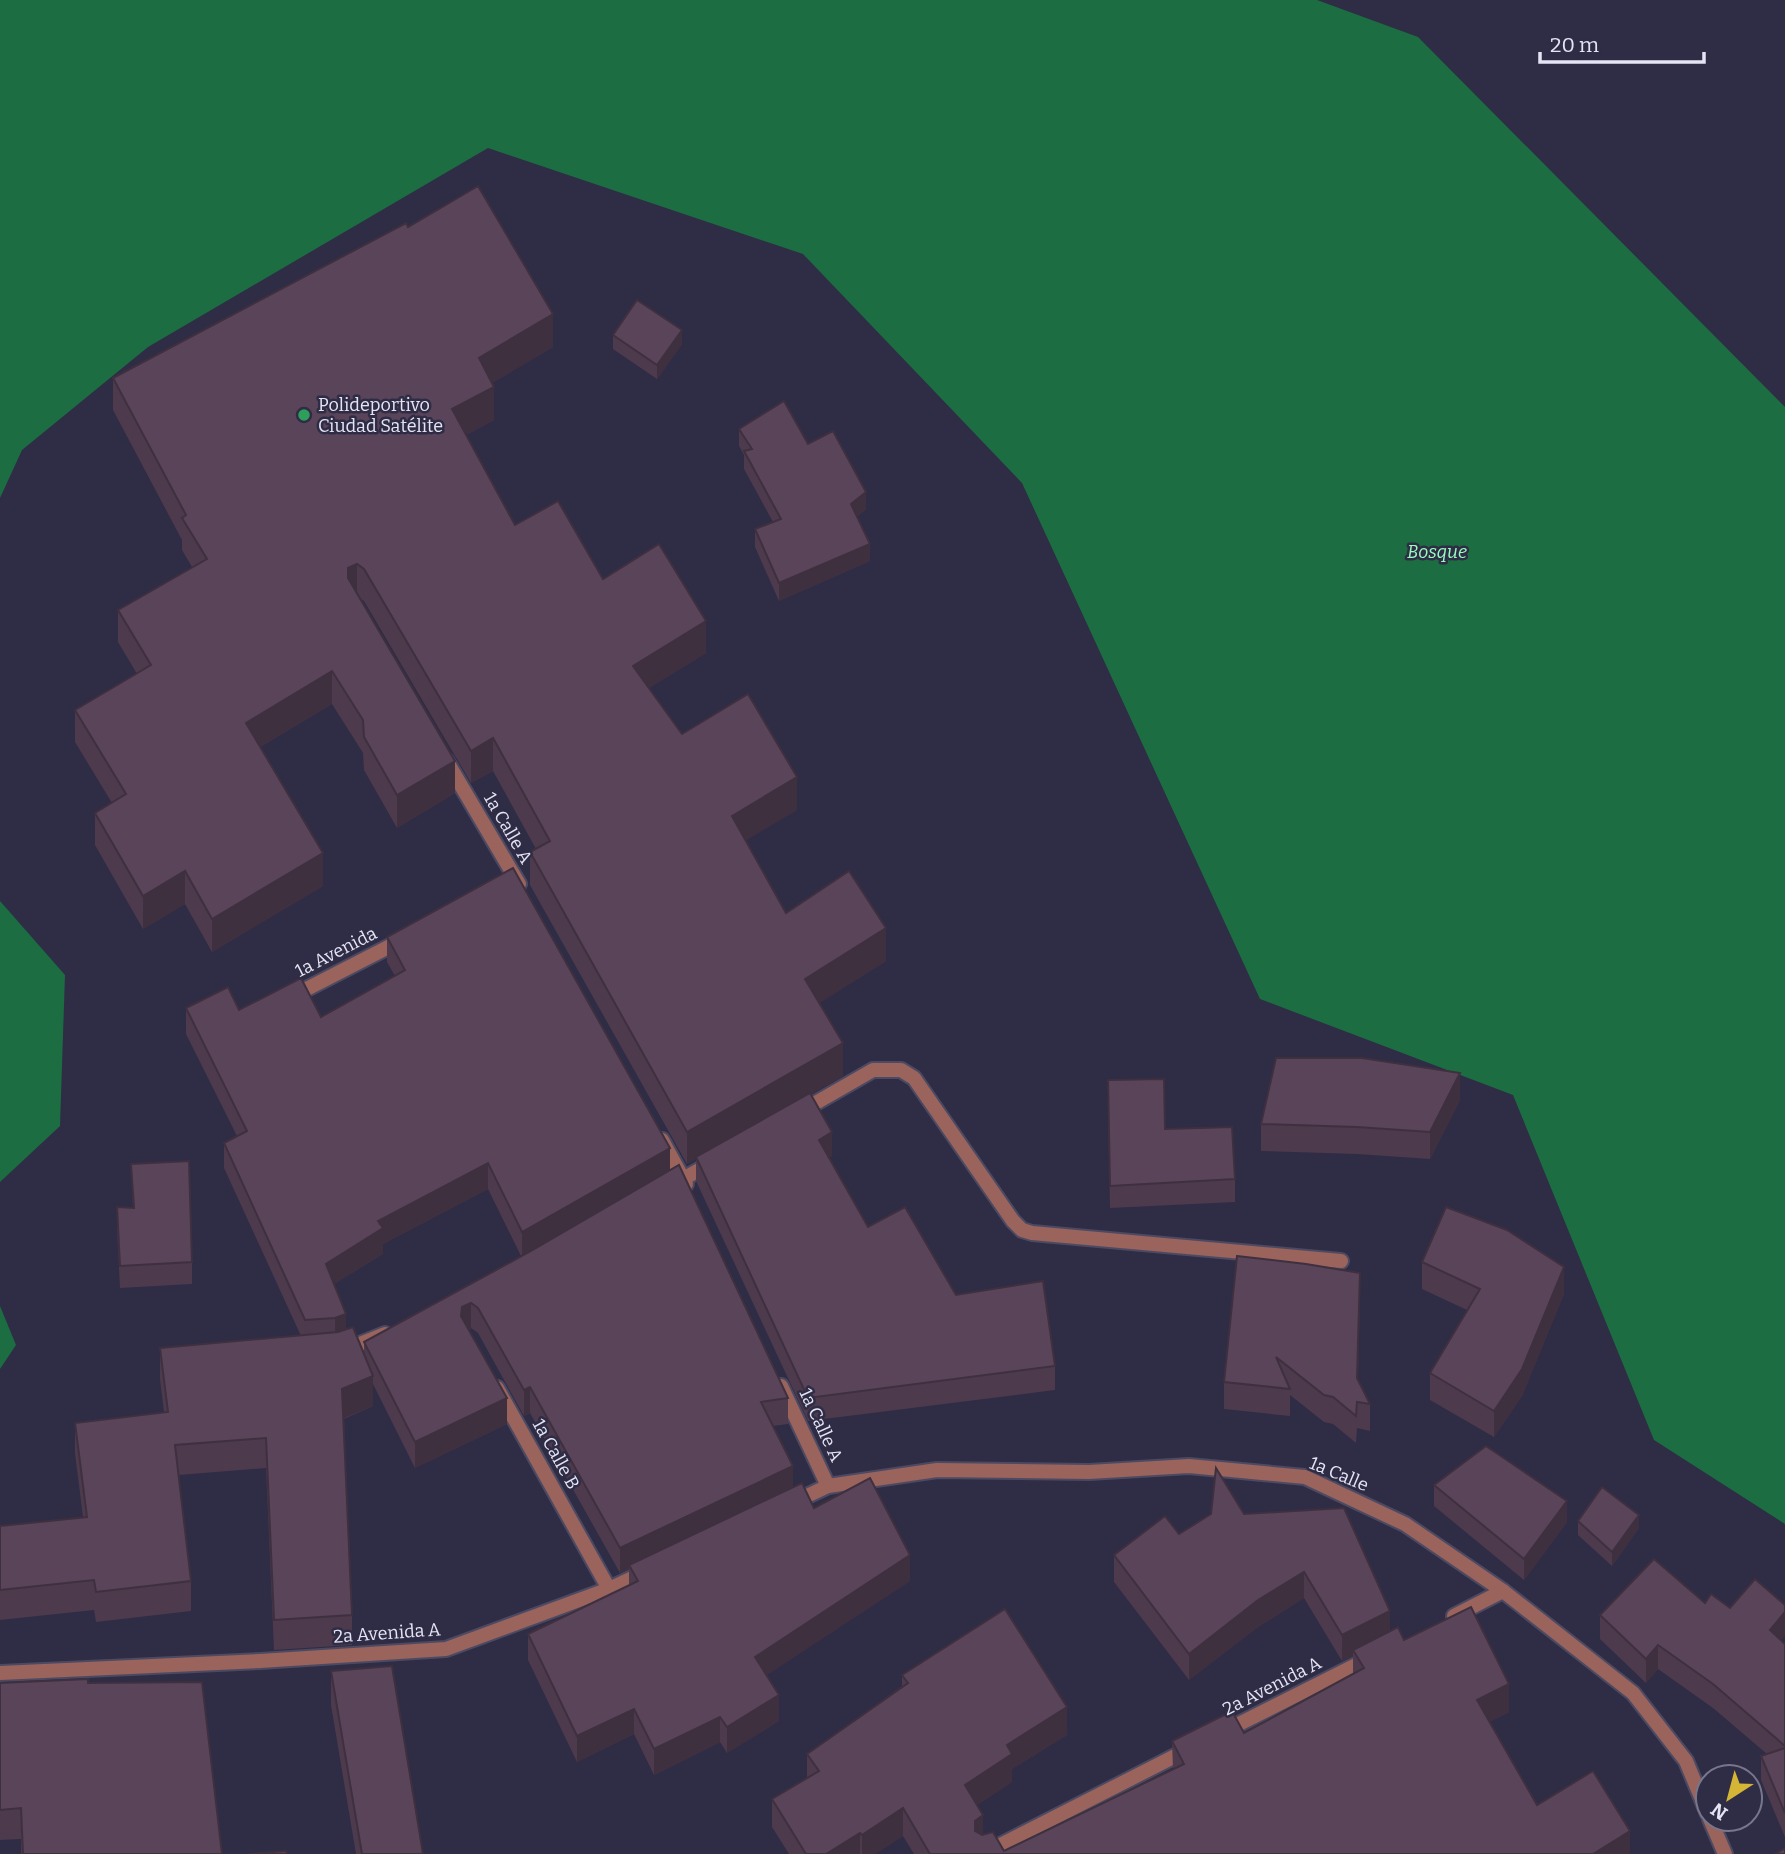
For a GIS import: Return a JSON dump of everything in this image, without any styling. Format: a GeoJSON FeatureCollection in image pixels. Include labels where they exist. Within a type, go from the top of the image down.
{"type":"FeatureCollection","features":[{"type":"Feature","properties":{"kind":"street","name":"1a Calle A"},"geometry":{"type":"LineString","coordinates":[[440,750],[515,887]]}},
{"type":"Feature","properties":{"kind":"street","name":"1a Avenida"},"geometry":{"type":"LineString","coordinates":[[272,1006],[419,931]]}},
{"type":"Feature","properties":{"kind":"street"},"geometry":{"type":"LineString","coordinates":[[790,1118],[873,1070],[901,1070],[914,1078],[1013,1221],[1022,1230],[1341,1261]]}},
{"type":"Feature","properties":{"kind":"street"},"geometry":{"type":"LineString","coordinates":[[657,1131],[695,1203]]}},
{"type":"Feature","properties":{"kind":"street"},"geometry":{"type":"LineString","coordinates":[[659,1192],[731,1152]]}},
{"type":"Feature","properties":{"kind":"street"},"geometry":{"type":"LineString","coordinates":[[324,1354],[337,1353],[402,1327]]}},
{"type":"Feature","properties":{"kind":"street","name":"1a Calle B"},"geometry":{"type":"LineString","coordinates":[[489,1374],[608,1589]]}},
{"type":"Feature","properties":{"kind":"street","name":"1a Calle A"},"geometry":{"type":"LineString","coordinates":[[776,1375],[828,1486]]}},
{"type":"Feature","properties":{"kind":"street","name":"1a Calle"},"geometry":{"type":"LineString","coordinates":[[828,1486],[937,1470],[1089,1472],[1189,1466],[1305,1477],[1405,1524],[1503,1591],[1633,1693],[1686,1761],[1694,1780]]}},
{"type":"Feature","properties":{"kind":"street"},"geometry":{"type":"LineString","coordinates":[[779,1509],[828,1486]]}},
{"type":"Feature","properties":{"kind":"street","name":"2a Avenida A"},"geometry":{"type":"LineString","coordinates":[[0,1673],[446,1649],[608,1589],[657,1566]]}},
{"type":"Feature","properties":{"kind":"street"},"geometry":{"type":"LineString","coordinates":[[1441,1622],[1503,1591]]}},
{"type":"Feature","properties":{"kind":"street","name":"2a Avenida A"},"geometry":{"type":"LineString","coordinates":[[983,1854],[1379,1654]]}},
{"type":"Feature","properties":{"kind":"street"},"geometry":{"type":"LineString","coordinates":[[1716,1833],[1725,1854]]}},
{"type":"Feature","properties":{"kind":"green space","name":"Bosque"},"geometry":{"type":"Polygon","coordinates":[[[0,0],[1317,0],[1418,37],[1785,407],[1785,1524],[1654,1440],[1513,1095],[1260,999],[1022,483],[803,254],[488,148],[148,347],[22,450],[0,498],[0,0]]]}},
{"type":"Feature","properties":{"kind":"green space"},"geometry":{"type":"Polygon","coordinates":[[[0,901],[65,975],[60,1126],[0,1182],[0,901]]]}},
{"type":"Feature","properties":{"kind":"green space"},"geometry":{"type":"Polygon","coordinates":[[[0,1306],[16,1345],[0,1369],[0,1306]]]}},
{"type":"Feature","properties":{"kind":"building"},"geometry":{"type":"Polygon","coordinates":[[[478,186],[553,314],[479,358],[494,387],[452,409],[515,525],[558,501],[603,579],[659,544],[706,621],[633,666],[682,734],[748,694],[797,777],[732,816],[786,913],[849,871],[886,928],[805,979],[843,1043],[687,1132],[530,852],[550,841],[493,738],[471,751],[364,569],[357,564],[348,568],[348,578],[455,761],[397,795],[364,737],[363,720],[332,671],[246,723],[323,853],[212,919],[185,871],[143,896],[95,813],[126,794],[75,710],[151,665],[118,610],[207,559],[182,518],[186,515],[113,378],[406,223],[408,227],[478,186]]]}},
{"type":"Feature","properties":{"kind":"building"},"geometry":{"type":"Polygon","coordinates":[[[637,300],[682,330],[657,365],[613,335],[637,300]]]}},
{"type":"Feature","properties":{"kind":"building"},"geometry":{"type":"Polygon","coordinates":[[[784,401],[808,444],[833,431],[866,492],[851,504],[870,544],[779,583],[755,529],[781,519],[744,451],[752,449],[739,429],[784,401]]]}},
{"type":"Feature","properties":{"kind":"building"},"geometry":{"type":"Polygon","coordinates":[[[513,868],[670,1148],[522,1232],[488,1163],[378,1221],[383,1228],[326,1264],[346,1314],[335,1318],[305,1320],[224,1143],[247,1131],[186,1008],[228,987],[239,1010],[301,978],[321,1017],[405,970],[387,937],[513,868]]]}},
{"type":"Feature","properties":{"kind":"building"},"geometry":{"type":"Polygon","coordinates":[[[1276,1058],[1362,1058],[1460,1073],[1430,1132],[1261,1124],[1276,1058]]]}},
{"type":"Feature","properties":{"kind":"building"},"geometry":{"type":"Polygon","coordinates":[[[1164,1079],[1165,1129],[1232,1127],[1235,1179],[1110,1186],[1108,1080],[1164,1079]]]}},
{"type":"Feature","properties":{"kind":"building"},"geometry":{"type":"Polygon","coordinates":[[[810,1093],[832,1132],[819,1140],[868,1227],[905,1207],[956,1295],[1043,1281],[1055,1366],[808,1398],[696,1157],[810,1093]]]}},
{"type":"Feature","properties":{"kind":"building"},"geometry":{"type":"Polygon","coordinates":[[[189,1161],[192,1262],[120,1266],[117,1207],[134,1208],[131,1164],[189,1161]]]}},
{"type":"Feature","properties":{"kind":"building"},"geometry":{"type":"Polygon","coordinates":[[[679,1165],[788,1398],[761,1402],[793,1466],[620,1548],[530,1387],[524,1390],[478,1308],[471,1303],[462,1307],[461,1316],[507,1398],[415,1442],[364,1342],[531,1251],[679,1165]]]}},
{"type":"Feature","properties":{"kind":"building"},"geometry":{"type":"Polygon","coordinates":[[[1446,1207],[1507,1230],[1564,1267],[1522,1369],[1494,1411],[1430,1373],[1480,1289],[1422,1262],[1446,1207]]]}},
{"type":"Feature","properties":{"kind":"building"},"geometry":{"type":"Polygon","coordinates":[[[1237,1256],[1360,1273],[1357,1378],[1370,1404],[1357,1402],[1356,1416],[1276,1357],[1290,1389],[1224,1382],[1237,1256]]]}},
{"type":"Feature","properties":{"kind":"building"},"geometry":{"type":"Polygon","coordinates":[[[353,1327],[373,1376],[342,1389],[352,1615],[274,1620],[266,1438],[175,1445],[191,1581],[96,1592],[94,1580],[0,1590],[0,1526],[87,1517],[75,1423],[168,1412],[160,1348],[338,1332],[353,1327]]]}},
{"type":"Feature","properties":{"kind":"building"},"geometry":{"type":"Polygon","coordinates":[[[1486,1446],[1567,1501],[1524,1559],[1434,1485],[1486,1446]]]}},
{"type":"Feature","properties":{"kind":"building"},"geometry":{"type":"Polygon","coordinates":[[[1216,1468],[1244,1514],[1344,1508],[1390,1611],[1342,1635],[1304,1572],[1258,1600],[1189,1654],[1114,1555],[1165,1516],[1179,1534],[1211,1514],[1216,1468]]]}},
{"type":"Feature","properties":{"kind":"building"},"geometry":{"type":"Polygon","coordinates":[[[870,1478],[910,1555],[755,1657],[779,1695],[727,1727],[720,1717],[654,1749],[634,1709],[577,1736],[528,1634],[638,1581],[629,1565],[802,1483],[814,1508],[870,1478]]]}},
{"type":"Feature","properties":{"kind":"building"},"geometry":{"type":"Polygon","coordinates":[[[1602,1487],[1639,1515],[1612,1552],[1578,1521],[1602,1487]]]}},
{"type":"Feature","properties":{"kind":"building"},"geometry":{"type":"Polygon","coordinates":[[[1654,1559],[1705,1603],[1711,1594],[1730,1608],[1755,1579],[1785,1605],[1785,1612],[1770,1630],[1785,1644],[1785,1746],[1713,1684],[1658,1645],[1646,1659],[1600,1615],[1654,1559]]]}},
{"type":"Feature","properties":{"kind":"building"},"geometry":{"type":"Polygon","coordinates":[[[1471,1607],[1509,1684],[1477,1700],[1537,1805],[1593,1771],[1630,1831],[1593,1854],[930,1854],[903,1808],[862,1835],[860,1833],[826,1854],[806,1854],[772,1799],[819,1771],[807,1754],[908,1683],[902,1675],[1005,1609],[1067,1707],[1007,1745],[1012,1754],[965,1785],[983,1815],[975,1821],[975,1831],[982,1835],[993,1832],[1004,1851],[1184,1764],[1172,1741],[1232,1711],[1244,1733],[1364,1668],[1353,1650],[1398,1627],[1404,1640],[1471,1607]]]}},
{"type":"Feature","properties":{"kind":"building"},"geometry":{"type":"Polygon","coordinates":[[[392,1666],[423,1854],[362,1854],[331,1671],[392,1666]]]}},
{"type":"Feature","properties":{"kind":"building"},"geometry":{"type":"Polygon","coordinates":[[[88,1679],[88,1683],[202,1682],[222,1854],[23,1854],[21,1808],[0,1810],[0,1683],[88,1679]]]}},
{"type":"Feature","properties":{"kind":"building"},"geometry":{"type":"Polygon","coordinates":[[[1785,1748],[1785,1813],[1764,1763],[1761,1756],[1785,1748]]]}},
{"type":"Feature","properties":{"kind":"building"},"geometry":{"type":"Polygon","coordinates":[[[286,1851],[287,1854],[249,1854],[286,1851]]]}},
{"type":"Feature","properties":{"kind":"place","name":"Polideportivo Ciudad Satélite"},"geometry":{"type":"Point","coordinates":[304,415]}}]}
